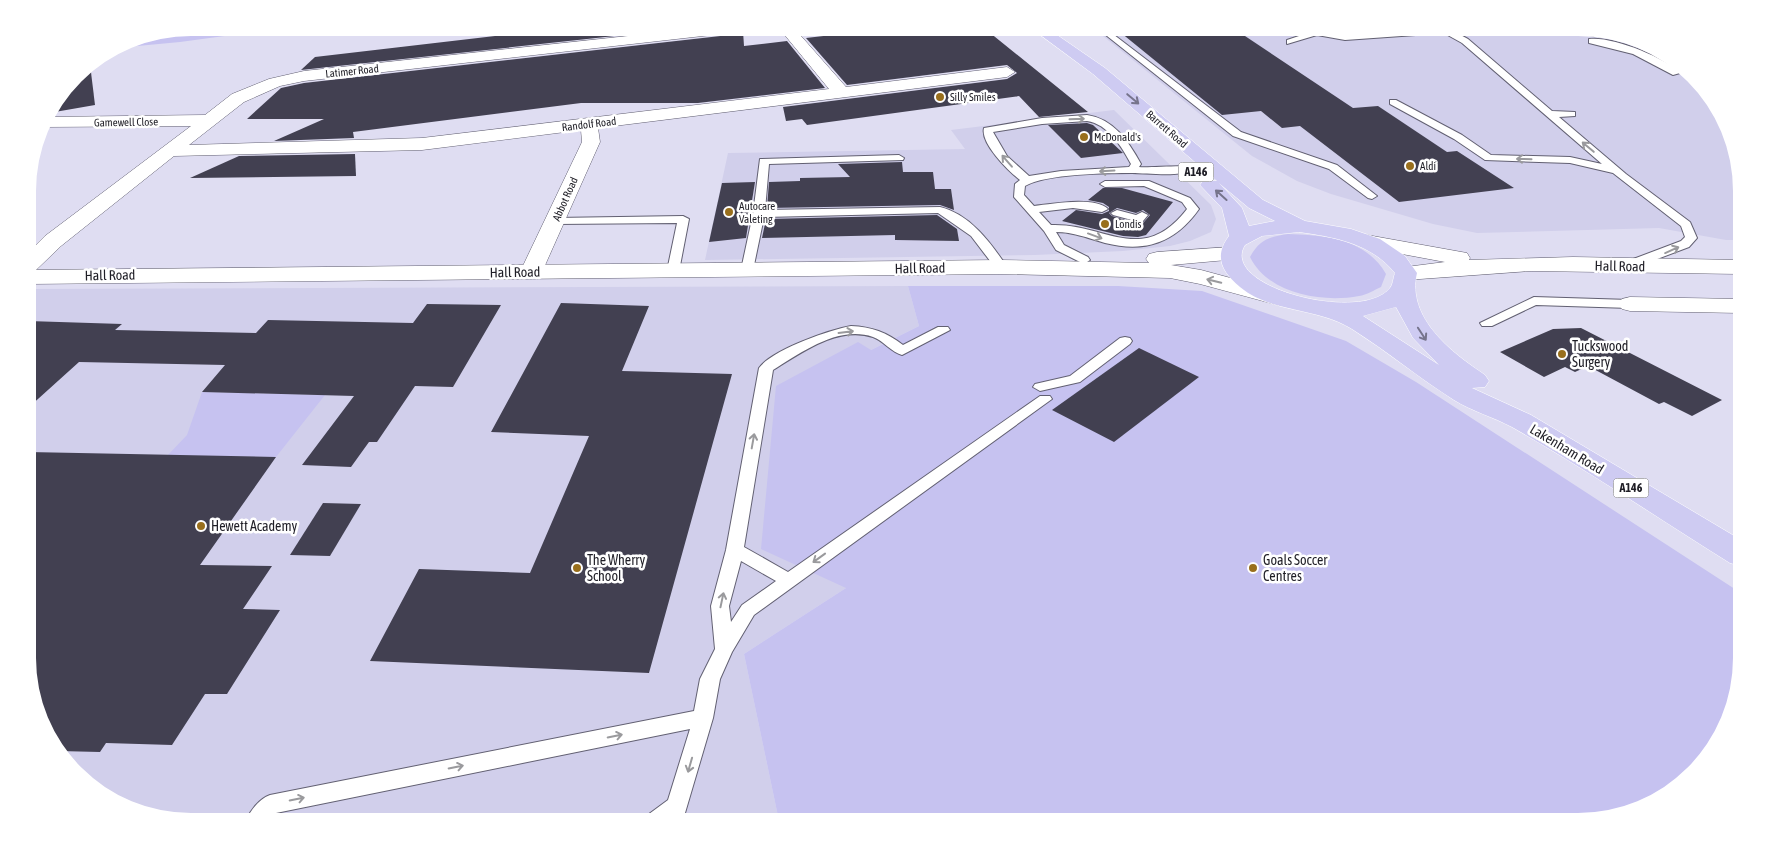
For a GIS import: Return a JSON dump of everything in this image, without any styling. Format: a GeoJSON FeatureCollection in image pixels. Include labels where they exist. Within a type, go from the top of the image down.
{"type":"FeatureCollection","features":[{"type":"Feature","properties":{"kind":"highway","name":"Barrett Road"},"geometry":{"type":"LineString","coordinates":[[1044,36],[1089,81],[1191,168],[1232,206],[1238,220],[1235,246]]}},
{"type":"Feature","properties":{"kind":"highway","name":"Barrett Road"},"geometry":{"type":"LineString","coordinates":[[1048,36],[1099,72],[1256,204],[1299,226]]}},
{"type":"Feature","properties":{"kind":"highway","name":"Hall Road"},"geometry":{"type":"LineString","coordinates":[[1299,226],[1334,230],[1367,241],[1399,263],[1404,282],[1394,298],[1380,305],[1359,309],[1331,309],[1304,306],[1278,298],[1250,284],[1233,267],[1235,246],[1266,228],[1299,226]]}},
{"type":"Feature","properties":{"kind":"highway","name":"Lakenham Road"},"geometry":{"type":"LineString","coordinates":[[1404,282],[1412,318],[1427,341],[1456,367],[1490,392],[1521,421]]}},
{"type":"Feature","properties":{"kind":"highway","name":"Lakenham Road"},"geometry":{"type":"LineString","coordinates":[[1331,309],[1359,323],[1465,394],[1521,421],[1733,550]]}},
{"type":"Feature","properties":{"kind":"street","name":"Latimer Road"},"geometry":{"type":"LineString","coordinates":[[37,258],[53,242],[208,120],[238,98],[258,88],[304,76],[660,37]]}},
{"type":"Feature","properties":{"kind":"street"},"geometry":{"type":"LineString","coordinates":[[793,37],[841,92]]}},
{"type":"Feature","properties":{"kind":"street","name":"Randolf Road"},"geometry":{"type":"LineString","coordinates":[[169,151],[422,144],[1007,72]]}},
{"type":"Feature","properties":{"kind":"street","name":"Gamewell Close"},"geometry":{"type":"LineString","coordinates":[[53,122],[208,120]]}},
{"type":"Feature","properties":{"kind":"street","name":"Abbot Road"},"geometry":{"type":"LineString","coordinates":[[531,272],[591,142],[589,124]]}},
{"type":"Feature","properties":{"kind":"street","name":"Hall Road"},"geometry":{"type":"LineString","coordinates":[[1367,241],[1499,265]]}},
{"type":"Feature","properties":{"kind":"street","name":"Hall Road"},"geometry":{"type":"LineString","coordinates":[[1001,267],[1043,262],[1160,259],[1235,246]]}},
{"type":"Feature","properties":{"kind":"street","name":"Hall Road"},"geometry":{"type":"LineString","coordinates":[[1404,282],[1447,268],[1499,265],[1733,267]]}},
{"type":"Feature","properties":{"kind":"street","name":"Hall Road"},"geometry":{"type":"LineString","coordinates":[[37,277],[1001,267],[1046,271],[1155,270],[1182,273],[1278,298]]}},
{"type":"Feature","properties":{"kind":"street"},"geometry":{"type":"LineString","coordinates":[[1630,304],[1733,306]]}},
{"type":"Feature","properties":{"kind":"lane"},"geometry":{"type":"LineString","coordinates":[[1112,36],[1237,134],[1333,167],[1372,196]]}},
{"type":"Feature","properties":{"kind":"lane"},"geometry":{"type":"LineString","coordinates":[[1290,42],[1306,36]]}},
{"type":"Feature","properties":{"kind":"lane"},"geometry":{"type":"LineString","coordinates":[[1334,36],[1345,38],[1368,36]]}},
{"type":"Feature","properties":{"kind":"lane"},"geometry":{"type":"LineString","coordinates":[[1456,36],[1465,41],[1622,176],[1686,224],[1691,238],[1686,244],[1626,266]]}},
{"type":"Feature","properties":{"kind":"lane"},"geometry":{"type":"LineString","coordinates":[[1592,40],[1622,44],[1676,73]]}},
{"type":"Feature","properties":{"kind":"lane"},"geometry":{"type":"LineString","coordinates":[[1393,102],[1458,137],[1489,158],[1570,160],[1592,164],[1622,176]]}},
{"type":"Feature","properties":{"kind":"lane"},"geometry":{"type":"LineString","coordinates":[[1551,114],[1572,114]]}},
{"type":"Feature","properties":{"kind":"lane"},"geometry":{"type":"LineString","coordinates":[[1027,180],[1020,176],[990,139],[1001,133],[1035,128],[1046,122],[1080,118],[1094,119],[1109,128],[1131,154],[1136,164],[1132,170]]}},
{"type":"Feature","properties":{"kind":"lane"},"geometry":{"type":"LineString","coordinates":[[747,270],[758,214],[764,161],[898,158]]}},
{"type":"Feature","properties":{"kind":"lane"},"geometry":{"type":"LineString","coordinates":[[1084,260],[1060,247],[1048,229],[1018,196],[1020,184],[1027,180],[1061,174],[1132,170],[1157,172],[1191,168]]}},
{"type":"Feature","properties":{"kind":"lane"},"geometry":{"type":"LineString","coordinates":[[1144,189],[1157,172]]}},
{"type":"Feature","properties":{"kind":"lane"},"geometry":{"type":"LineString","coordinates":[[1048,229],[1070,228],[1109,241],[1125,242],[1162,238],[1172,232],[1193,210],[1186,200],[1144,189],[1105,184]]}},
{"type":"Feature","properties":{"kind":"lane"},"geometry":{"type":"LineString","coordinates":[[1117,187],[1144,189],[1171,202]]}},
{"type":"Feature","properties":{"kind":"lane"},"geometry":{"type":"LineString","coordinates":[[1131,191],[1144,189],[1159,198]]}},
{"type":"Feature","properties":{"kind":"lane"},"geometry":{"type":"LineString","coordinates":[[1031,210],[1073,205],[1095,205]]}},
{"type":"Feature","properties":{"kind":"lane"},"geometry":{"type":"LineString","coordinates":[[758,214],[940,210],[966,223],[987,244],[1001,267]]}},
{"type":"Feature","properties":{"kind":"lane"},"geometry":{"type":"LineString","coordinates":[[1117,213],[1140,217],[1149,222],[1155,218]]}},
{"type":"Feature","properties":{"kind":"lane"},"geometry":{"type":"LineString","coordinates":[[556,221],[683,219],[674,270]]}},
{"type":"Feature","properties":{"kind":"lane"},"geometry":{"type":"LineString","coordinates":[[1487,322],[1534,302],[1630,304]]}},
{"type":"Feature","properties":{"kind":"lane"},"geometry":{"type":"LineString","coordinates":[[724,649],[720,606],[735,550],[766,368],[841,331],[860,330],[879,335],[902,350],[943,330]]}},
{"type":"Feature","properties":{"kind":"lane"},"geometry":{"type":"LineString","coordinates":[[669,813],[678,806],[703,718],[710,680],[724,649],[748,610],[1042,393],[1075,379],[1126,341]]}},
{"type":"Feature","properties":{"kind":"lane"},"geometry":{"type":"LineString","coordinates":[[735,550],[789,580]]}},
{"type":"Feature","properties":{"kind":"lane"},"geometry":{"type":"LineString","coordinates":[[264,813],[270,805],[703,718]]}},
{"type":"Feature","properties":{"kind":"shaded area"},"geometry":{"type":"Polygon","coordinates":[[[1103,36],[1577,36],[1608,39],[1637,48],[1672,68],[1687,82],[1701,97],[1721,132],[1731,171],[1733,240],[1659,228],[1477,233],[1433,224],[1331,194],[1297,181],[1252,156],[1103,36]]]}},
{"type":"Feature","properties":{"kind":"shaded area"},"geometry":{"type":"Polygon","coordinates":[[[217,37],[139,46],[161,39],[217,37]]]}},
{"type":"Feature","properties":{"kind":"shaded area"},"geometry":{"type":"Polygon","coordinates":[[[1114,110],[1211,205],[1216,219],[1211,232],[1190,241],[1170,246],[1123,251],[1035,255],[705,260],[728,153],[965,149],[951,130],[1114,110]]]}},
{"type":"Feature","properties":{"kind":"shaded area"},"geometry":{"type":"Polygon","coordinates":[[[1288,234],[1330,238],[1356,246],[1378,262],[1386,274],[1381,287],[1368,294],[1344,298],[1329,298],[1297,293],[1269,280],[1258,270],[1250,257],[1261,243],[1275,236],[1288,234]]]}},
{"type":"Feature","properties":{"kind":"shaded area"},"geometry":{"type":"Polygon","coordinates":[[[908,286],[919,326],[871,350],[846,588],[744,654],[777,813],[192,813],[161,810],[132,801],[97,781],[68,752],[57,735],[48,717],[38,678],[36,657],[37,289],[908,286]]]}},
{"type":"Feature","properties":{"kind":"shaded area","name":"Goals Soccer Centres"},"geometry":{"type":"Polygon","coordinates":[[[908,286],[1118,286],[1202,291],[1346,341],[1416,382],[1733,588],[1733,657],[1730,688],[1721,717],[1712,735],[1701,752],[1687,767],[1672,781],[1655,792],[1637,801],[1608,810],[1588,812],[777,813],[744,654],[846,588],[761,549],[776,386],[858,342],[871,350],[919,326],[908,286]]]}},
{"type":"Feature","properties":{"kind":"shaded area"},"geometry":{"type":"Polygon","coordinates":[[[202,392],[325,395],[276,457],[167,456],[187,435],[202,392]]]}},
{"type":"Feature","properties":{"kind":"building"},"geometry":{"type":"Polygon","coordinates":[[[994,36],[1088,112],[1039,117],[1019,96],[807,125],[802,119],[786,121],[783,107],[1007,79],[1017,73],[1007,65],[847,85],[806,38],[994,36]]]}},
{"type":"Feature","properties":{"kind":"building"},"geometry":{"type":"Polygon","coordinates":[[[1125,36],[1245,36],[1353,108],[1378,106],[1447,152],[1457,151],[1514,188],[1399,202],[1300,126],[1282,128],[1261,111],[1222,115],[1125,36]]]}},
{"type":"Feature","properties":{"kind":"building"},"geometry":{"type":"Polygon","coordinates":[[[488,37],[609,37],[301,70],[315,57],[488,37]]]}},
{"type":"Feature","properties":{"kind":"building"},"geometry":{"type":"Polygon","coordinates":[[[715,37],[743,37],[744,46],[787,41],[825,88],[698,103],[581,103],[353,132],[354,138],[274,141],[324,119],[247,119],[281,88],[304,83],[715,37]]]}},
{"type":"Feature","properties":{"kind":"building"},"geometry":{"type":"Polygon","coordinates":[[[91,73],[95,105],[59,111],[68,97],[91,73]]]}},
{"type":"Feature","properties":{"kind":"building","name":"McDonald's"},"geometry":{"type":"Polygon","coordinates":[[[1087,123],[1093,125],[1123,153],[1081,158],[1048,125],[1087,123]]]}},
{"type":"Feature","properties":{"kind":"building"},"geometry":{"type":"Polygon","coordinates":[[[355,154],[356,176],[190,178],[239,156],[355,154]]]}},
{"type":"Feature","properties":{"kind":"building"},"geometry":{"type":"Polygon","coordinates":[[[902,162],[903,172],[933,172],[935,189],[951,189],[954,210],[940,205],[767,208],[769,182],[800,181],[800,178],[850,177],[838,164],[902,162]]]}},
{"type":"Feature","properties":{"kind":"building","name":"Autocare Valeting"},"geometry":{"type":"Polygon","coordinates":[[[755,182],[746,238],[709,242],[722,183],[755,182]]]}},
{"type":"Feature","properties":{"kind":"building"},"geometry":{"type":"Polygon","coordinates":[[[1103,188],[1122,188],[1173,202],[1146,235],[1138,237],[1123,236],[1062,221],[1076,210],[1102,214],[1109,211],[1109,207],[1103,203],[1088,200],[1103,188]],[[1117,208],[1109,213],[1112,216],[1139,224],[1144,222],[1150,215],[1143,210],[1136,213],[1117,208]]]}},
{"type":"Feature","properties":{"kind":"building"},"geometry":{"type":"Polygon","coordinates":[[[937,215],[957,229],[959,241],[895,240],[895,235],[762,238],[766,219],[937,215]]]}},
{"type":"Feature","properties":{"kind":"building"},"geometry":{"type":"Polygon","coordinates":[[[561,303],[649,306],[622,371],[732,374],[649,673],[370,661],[419,569],[530,573],[589,436],[491,432],[561,303]]]}},
{"type":"Feature","properties":{"kind":"building"},"geometry":{"type":"Polygon","coordinates":[[[427,304],[501,305],[453,387],[415,386],[377,442],[369,442],[351,467],[302,465],[354,396],[202,392],[225,365],[79,362],[37,400],[37,321],[122,324],[115,330],[256,333],[268,320],[413,323],[427,304]]]}},
{"type":"Feature","properties":{"kind":"building"},"geometry":{"type":"Polygon","coordinates":[[[1581,328],[1722,400],[1692,416],[1664,402],[1659,404],[1588,366],[1575,372],[1565,367],[1544,377],[1500,352],[1553,329],[1581,328]]]}},
{"type":"Feature","properties":{"kind":"building"},"geometry":{"type":"Polygon","coordinates":[[[1139,348],[1199,377],[1114,442],[1052,410],[1139,348]]]}},
{"type":"Feature","properties":{"kind":"building"},"geometry":{"type":"Polygon","coordinates":[[[36,452],[276,457],[200,565],[272,566],[243,609],[280,610],[227,694],[205,694],[172,745],[106,743],[100,752],[67,751],[48,717],[42,698],[36,657],[36,452]]]}},
{"type":"Feature","properties":{"kind":"building"},"geometry":{"type":"Polygon","coordinates":[[[323,503],[361,504],[330,556],[290,555],[323,503]]]}},
{"type":"Feature","properties":{"kind":"place","name":"Silly Smiles"},"geometry":{"type":"Point","coordinates":[940,97]}},
{"type":"Feature","properties":{"kind":"place","name":"McDonald's"},"geometry":{"type":"Point","coordinates":[1084,137]}},
{"type":"Feature","properties":{"kind":"place","name":"Aldi"},"geometry":{"type":"Point","coordinates":[1410,166]}},
{"type":"Feature","properties":{"kind":"place","name":"Autocare Valeting"},"geometry":{"type":"Point","coordinates":[729,212]}},
{"type":"Feature","properties":{"kind":"place","name":"Londis"},"geometry":{"type":"Point","coordinates":[1105,224]}},
{"type":"Feature","properties":{"kind":"place","name":"Tuckswood Surgery"},"geometry":{"type":"Point","coordinates":[1562,354]}},
{"type":"Feature","properties":{"kind":"place","name":"Hewett Academy"},"geometry":{"type":"Point","coordinates":[201,526]}},
{"type":"Feature","properties":{"kind":"place","name":"The Wherry School"},"geometry":{"type":"Point","coordinates":[577,568]}},
{"type":"Feature","properties":{"kind":"place","name":"Goals Soccer Centres"},"geometry":{"type":"Point","coordinates":[1253,568]}}]}
